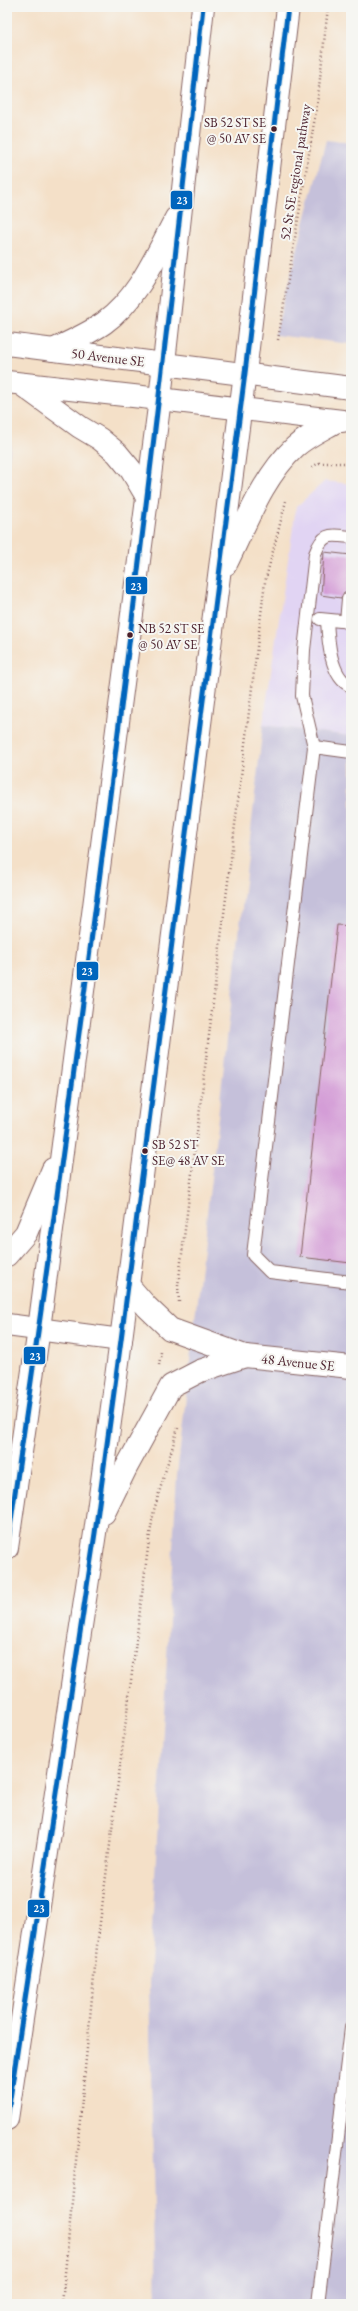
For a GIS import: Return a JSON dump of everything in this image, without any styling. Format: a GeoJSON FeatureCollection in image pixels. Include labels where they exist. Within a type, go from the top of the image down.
{"type":"FeatureCollection","features":[{"type":"Feature","properties":{"kind":"main road"},"geometry":{"type":"LineString","coordinates":[[7,1548],[39,1329],[160,399],[203,7]]}},
{"type":"Feature","properties":{"kind":"main road"},"geometry":{"type":"LineString","coordinates":[[7,2119],[95,1533],[121,1340],[245,373],[288,7]]}},
{"type":"Feature","properties":{"kind":"main road"},"geometry":{"type":"LineString","coordinates":[[53,350],[104,323],[134,294],[181,208]]}},
{"type":"Feature","properties":{"kind":"main road","name":"50 Avenue SE"},"geometry":{"type":"LineString","coordinates":[[7,344],[245,373],[351,388]]}},
{"type":"Feature","properties":{"kind":"main road"},"geometry":{"type":"LineString","coordinates":[[14,383],[344,421]]}},
{"type":"Feature","properties":{"kind":"main road"},"geometry":{"type":"LineString","coordinates":[[14,383],[100,439],[117,453],[131,470],[147,497]]}},
{"type":"Feature","properties":{"kind":"main road"},"geometry":{"type":"LineString","coordinates":[[218,579],[268,480],[280,462],[297,446],[344,421]]}},
{"type":"Feature","properties":{"kind":"main road"},"geometry":{"type":"LineString","coordinates":[[7,1255],[26,1233],[63,1144]]}},
{"type":"Feature","properties":{"kind":"main road"},"geometry":{"type":"LineString","coordinates":[[128,1285],[147,1307],[170,1329],[245,1356]]}},
{"type":"Feature","properties":{"kind":"main road"},"geometry":{"type":"LineString","coordinates":[[7,1325],[121,1340]]}},
{"type":"Feature","properties":{"kind":"main road"},"geometry":{"type":"LineString","coordinates":[[95,1533],[126,1468],[171,1386],[200,1371],[245,1356]]}},
{"type":"Feature","properties":{"kind":"main road","name":"48 Avenue SE"},"geometry":{"type":"LineString","coordinates":[[245,1356],[351,1368]]}},
{"type":"Feature","properties":{"kind":"lane"},"geometry":{"type":"LineString","coordinates":[[351,537],[330,535],[320,541],[315,554],[309,618],[304,650],[302,696],[314,747],[254,1255],[270,1272],[351,1282]]}},
{"type":"Feature","properties":{"kind":"lane"},"geometry":{"type":"LineString","coordinates":[[309,618],[349,622],[348,598]]}},
{"type":"Feature","properties":{"kind":"lane"},"geometry":{"type":"LineString","coordinates":[[327,620],[328,644],[334,667],[351,686]]}},
{"type":"Feature","properties":{"kind":"lane"},"geometry":{"type":"LineString","coordinates":[[314,747],[351,752]]}},
{"type":"Feature","properties":{"kind":"lane"},"geometry":{"type":"LineString","coordinates":[[318,2304],[351,2028]]}},
{"type":"Feature","properties":{"kind":"path","name":"52 St SE regional pathway"},"geometry":{"type":"LineString","coordinates":[[278,340],[317,105],[328,7]]}},
{"type":"Feature","properties":{"kind":"path"},"geometry":{"type":"LineString","coordinates":[[307,469],[319,464],[351,463]]}},
{"type":"Feature","properties":{"kind":"shaded area"},"geometry":{"type":"Polygon","coordinates":[[[326,140],[351,143],[351,344],[275,335],[326,140]]]}},
{"type":"Feature","properties":{"kind":"shaded area"},"geometry":{"type":"Polygon","coordinates":[[[7,441],[11,442],[7,475],[7,441]]]}},
{"type":"Feature","properties":{"kind":"shaded area"},"geometry":{"type":"Polygon","coordinates":[[[325,481],[351,484],[351,736],[263,725],[296,507],[325,481]]]}},
{"type":"Feature","properties":{"kind":"shaded area"},"geometry":{"type":"Polygon","coordinates":[[[263,725],[351,736],[351,2304],[156,2304],[149,1984],[177,1475],[263,725]]]}},
{"type":"Feature","properties":{"kind":"building"},"geometry":{"type":"Polygon","coordinates":[[[324,552],[351,555],[351,592],[344,592],[341,598],[321,595],[324,552]]]}},
{"type":"Feature","properties":{"kind":"building"},"geometry":{"type":"Polygon","coordinates":[[[337,925],[351,926],[351,1263],[300,1257],[337,925]]]}},
{"type":"Feature","properties":{"kind":"transit line","name":"23"},"geometry":{"type":"LineString","coordinates":[[7,1548],[35,1356],[112,779],[182,200],[203,7]]}},
{"type":"Feature","properties":{"kind":"transit line","name":"23"},"geometry":{"type":"LineString","coordinates":[[7,2119],[95,1533],[121,1340],[245,373],[288,7]]}},
{"type":"Feature","properties":{"kind":"place","name":"SB 52 ST SE @ 50 AV SE"},"geometry":{"type":"Point","coordinates":[274,129]}},
{"type":"Feature","properties":{"kind":"place","name":"NB 52 ST SE @ 50 AV SE"},"geometry":{"type":"Point","coordinates":[130,635]}},
{"type":"Feature","properties":{"kind":"place","name":"SB 52 ST SE@ 48 AV SE"},"geometry":{"type":"Point","coordinates":[145,1151]}}]}
